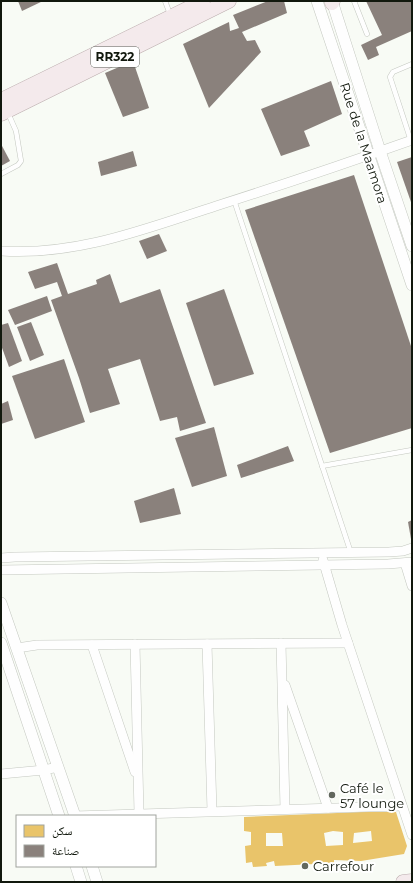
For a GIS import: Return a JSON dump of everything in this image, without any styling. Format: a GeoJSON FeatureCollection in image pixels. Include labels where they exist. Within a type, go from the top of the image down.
{"type":"FeatureCollection","features":[{"type":"Feature","properties":{"kind":"main road","name":"RR322"},"geometry":{"type":"LineString","coordinates":[[3,108],[170,17],[203,1]]}},
{"type":"Feature","properties":{"kind":"main road","name":"RR322"},"geometry":{"type":"LineString","coordinates":[[3,108],[229,1]]}},
{"type":"Feature","properties":{"kind":"main road"},"geometry":{"type":"LineString","coordinates":[[403,882],[412,881]]}},
{"type":"Feature","properties":{"kind":"street","name":"Rue de la Maamora"},"geometry":{"type":"LineString","coordinates":[[317,1],[368,155],[410,273],[412,285]]}},
{"type":"Feature","properties":{"kind":"street","name":"Rue de la Maamora"},"geometry":{"type":"LineString","coordinates":[[332,2],[412,246]]}},
{"type":"Feature","properties":{"kind":"street"},"geometry":{"type":"LineString","coordinates":[[1,251],[52,251],[117,238],[411,140]]}},
{"type":"Feature","properties":{"kind":"street"},"geometry":{"type":"LineString","coordinates":[[1,558],[396,552],[412,548]]}},
{"type":"Feature","properties":{"kind":"street"},"geometry":{"type":"LineString","coordinates":[[320,553],[348,643],[412,835]]}},
{"type":"Feature","properties":{"kind":"street"},"geometry":{"type":"LineString","coordinates":[[1,570],[324,565],[408,562],[412,586]]}},
{"type":"Feature","properties":{"kind":"street"},"geometry":{"type":"LineString","coordinates":[[1,603],[74,815]]}},
{"type":"Feature","properties":{"kind":"street"},"geometry":{"type":"LineString","coordinates":[[59,815],[1,642],[37,645],[348,643]]}},
{"type":"Feature","properties":{"kind":"street"},"geometry":{"type":"LineString","coordinates":[[282,643],[285,809]]}},
{"type":"Feature","properties":{"kind":"street"},"geometry":{"type":"LineString","coordinates":[[136,644],[139,813]]}},
{"type":"Feature","properties":{"kind":"street"},"geometry":{"type":"LineString","coordinates":[[207,644],[212,811]]}},
{"type":"Feature","properties":{"kind":"street"},"geometry":{"type":"LineString","coordinates":[[92,645],[138,781]]}},
{"type":"Feature","properties":{"kind":"street"},"geometry":{"type":"LineString","coordinates":[[282,676],[328,808]]}},
{"type":"Feature","properties":{"kind":"street"},"geometry":{"type":"LineString","coordinates":[[21,701],[34,696]]}},
{"type":"Feature","properties":{"kind":"street"},"geometry":{"type":"LineString","coordinates":[[1,774],[44,770],[58,767]]}},
{"type":"Feature","properties":{"kind":"street"},"geometry":{"type":"LineString","coordinates":[[96,815],[402,806]]}},
{"type":"Feature","properties":{"kind":"street"},"geometry":{"type":"LineString","coordinates":[[76,867],[81,882]]}},
{"type":"Feature","properties":{"kind":"street"},"geometry":{"type":"LineString","coordinates":[[92,867],[97,882]]}},
{"type":"Feature","properties":{"kind":"lane"},"geometry":{"type":"LineString","coordinates":[[164,1],[170,17]]}},
{"type":"Feature","properties":{"kind":"lane"},"geometry":{"type":"LineString","coordinates":[[354,1],[367,34]]}},
{"type":"Feature","properties":{"kind":"lane"},"geometry":{"type":"LineString","coordinates":[[411,140],[390,77],[393,72],[412,64]]}},
{"type":"Feature","properties":{"kind":"lane"},"geometry":{"type":"LineString","coordinates":[[1,174],[18,165],[21,161],[16,131],[3,108]]}},
{"type":"Feature","properties":{"kind":"lane"},"geometry":{"type":"LineString","coordinates":[[234,200],[351,553]]}},
{"type":"Feature","properties":{"kind":"lane"},"geometry":{"type":"LineString","coordinates":[[322,466],[412,450]]}},
{"type":"Feature","properties":{"kind":"building: سكن"},"geometry":{"type":"Polygon","coordinates":[[[396,812],[407,846],[404,854],[361,861],[334,860],[334,863],[275,866],[274,861],[266,863],[267,866],[253,867],[252,862],[246,863],[245,846],[251,845],[251,832],[244,831],[244,817],[396,812]],[[333,831],[324,833],[326,846],[343,845],[343,832],[333,831]],[[371,831],[354,833],[353,843],[372,841],[371,831]],[[266,833],[266,846],[283,846],[282,833],[266,833]]]}},
{"type":"Feature","properties":{"kind":"building: صناعة"},"geometry":{"type":"Polygon","coordinates":[[[18,1],[43,1],[22,11],[18,1]]]}},
{"type":"Feature","properties":{"kind":"building: صناعة"},"geometry":{"type":"Polygon","coordinates":[[[268,1],[284,1],[287,13],[242,32],[247,41],[255,40],[261,52],[209,108],[183,44],[229,22],[230,31],[239,28],[233,15],[268,1]]]}},
{"type":"Feature","properties":{"kind":"building: صناعة"},"geometry":{"type":"Polygon","coordinates":[[[366,1],[412,1],[412,31],[376,47],[379,55],[368,60],[361,45],[382,35],[366,1]]]}},
{"type":"Feature","properties":{"kind":"building: صناعة"},"geometry":{"type":"Polygon","coordinates":[[[133,61],[149,108],[123,117],[105,73],[133,61]]]}},
{"type":"Feature","properties":{"kind":"building: صناعة"},"geometry":{"type":"Polygon","coordinates":[[[331,81],[342,114],[304,131],[310,146],[281,156],[261,109],[331,81]]]}},
{"type":"Feature","properties":{"kind":"building: صناعة"},"geometry":{"type":"Polygon","coordinates":[[[1,144],[10,161],[1,166],[1,144]]]}},
{"type":"Feature","properties":{"kind":"building: صناعة"},"geometry":{"type":"Polygon","coordinates":[[[133,151],[137,166],[101,176],[98,162],[133,151]]]}},
{"type":"Feature","properties":{"kind":"building: صناعة"},"geometry":{"type":"Polygon","coordinates":[[[412,157],[412,205],[397,162],[412,157]]]}},
{"type":"Feature","properties":{"kind":"building: صناعة"},"geometry":{"type":"Polygon","coordinates":[[[354,175],[412,349],[412,428],[330,453],[245,210],[354,175]]]}},
{"type":"Feature","properties":{"kind":"building: صناعة"},"geometry":{"type":"Polygon","coordinates":[[[159,234],[167,251],[147,259],[139,241],[159,234]]]}},
{"type":"Feature","properties":{"kind":"building: صناعة"},"geometry":{"type":"Polygon","coordinates":[[[57,263],[68,294],[97,284],[96,280],[110,274],[120,303],[160,289],[206,423],[180,431],[177,417],[160,421],[140,359],[108,369],[120,404],[90,413],[51,300],[62,296],[57,282],[35,289],[28,272],[57,263]]]}},
{"type":"Feature","properties":{"kind":"building: صناعة"},"geometry":{"type":"Polygon","coordinates":[[[224,289],[254,374],[214,386],[186,303],[224,289]]]}},
{"type":"Feature","properties":{"kind":"building: صناعة"},"geometry":{"type":"Polygon","coordinates":[[[47,296],[52,311],[15,325],[8,310],[47,296]]]}},
{"type":"Feature","properties":{"kind":"building: صناعة"},"geometry":{"type":"Polygon","coordinates":[[[31,322],[44,355],[30,361],[17,327],[31,322]]]}},
{"type":"Feature","properties":{"kind":"building: صناعة"},"geometry":{"type":"Polygon","coordinates":[[[8,323],[22,361],[9,367],[1,345],[1,325],[8,323]]]}},
{"type":"Feature","properties":{"kind":"building: صناعة"},"geometry":{"type":"Polygon","coordinates":[[[64,359],[85,422],[35,439],[12,376],[64,359]]]}},
{"type":"Feature","properties":{"kind":"building: صناعة"},"geometry":{"type":"Polygon","coordinates":[[[8,401],[13,420],[1,424],[1,404],[8,401]]]}},
{"type":"Feature","properties":{"kind":"building: صناعة"},"geometry":{"type":"Polygon","coordinates":[[[214,427],[227,476],[192,487],[175,438],[214,427]]]}},
{"type":"Feature","properties":{"kind":"building: صناعة"},"geometry":{"type":"Polygon","coordinates":[[[288,446],[294,461],[241,478],[237,465],[288,446]]]}},
{"type":"Feature","properties":{"kind":"building: صناعة"},"geometry":{"type":"Polygon","coordinates":[[[174,488],[181,514],[140,523],[134,501],[174,488]]]}},
{"type":"Feature","properties":{"kind":"building: صناعة"},"geometry":{"type":"Polygon","coordinates":[[[412,520],[412,539],[411,539],[408,522],[412,520]]]}},
{"type":"Feature","properties":{"kind":"place","name":"Café le 57 lounge"},"geometry":{"type":"Point","coordinates":[332,795]}},
{"type":"Feature","properties":{"kind":"place","name":"Carrefour"},"geometry":{"type":"Point","coordinates":[305,866]}}]}
